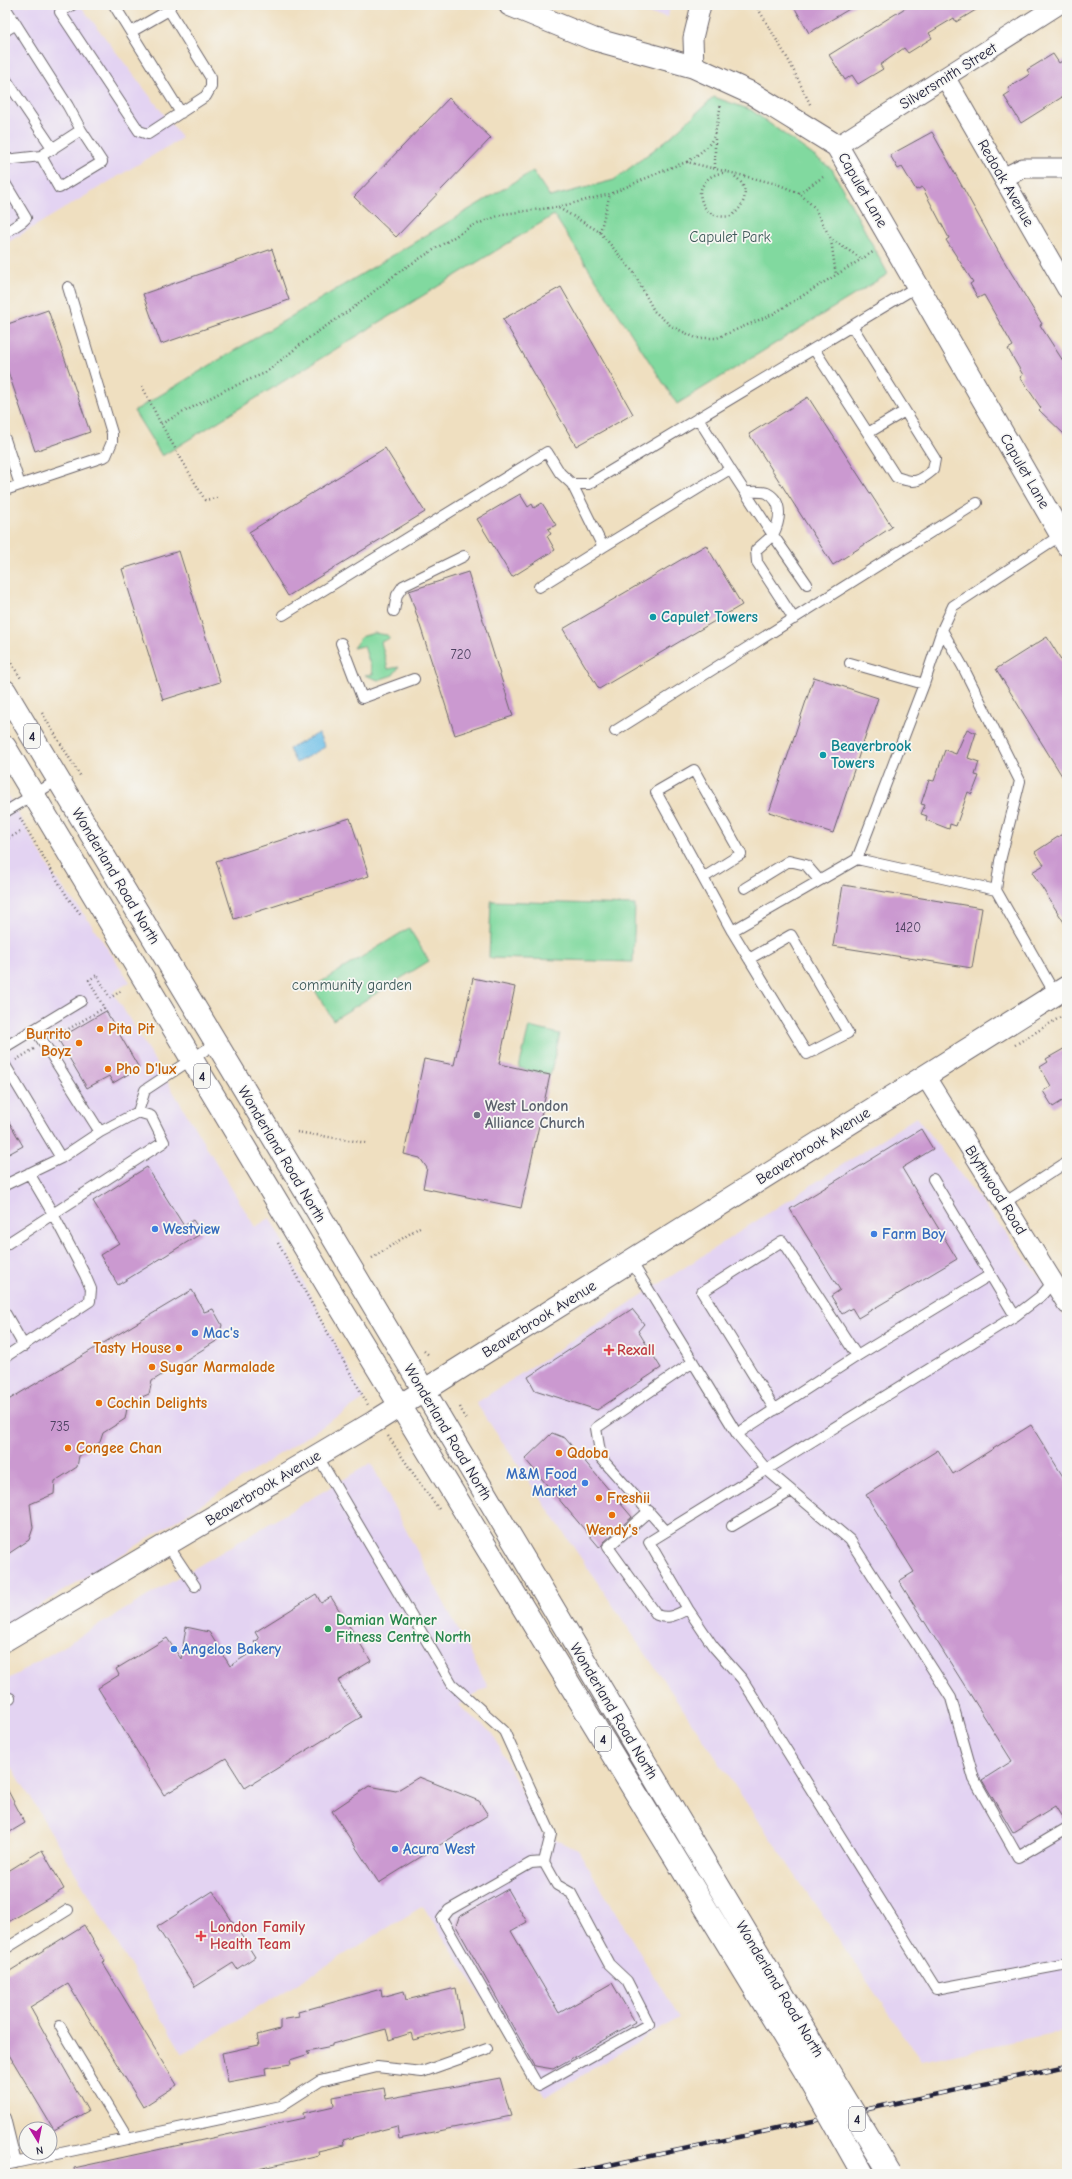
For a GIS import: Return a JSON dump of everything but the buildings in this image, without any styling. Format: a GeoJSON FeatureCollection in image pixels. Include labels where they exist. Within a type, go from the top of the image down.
{"type":"FeatureCollection","features":[{"type":"Feature","properties":{"kind":"main road","name":"Capulet Lane"},"geometry":{"type":"LineString","coordinates":[[510,5],[593,39],[694,67],[753,94],[837,146],[1064,540]]}},
{"type":"Feature","properties":{"kind":"main road","name":"Wonderland Road North"},"geometry":{"type":"LineString","coordinates":[[5,691],[423,1391],[815,2069],[863,2174]]}},
{"type":"Feature","properties":{"kind":"main road","name":"Wonderland Road North"},"geometry":{"type":"LineString","coordinates":[[5,747],[400,1404],[815,2069],[890,2174]]}},
{"type":"Feature","properties":{"kind":"main road","name":"Beaverbrook Avenue"},"geometry":{"type":"LineString","coordinates":[[5,1640],[374,1422],[400,1404],[631,1261],[1061,990]]}},
{"type":"Feature","properties":{"kind":"street"},"geometry":{"type":"LineString","coordinates":[[694,67],[692,38],[701,5]]}},
{"type":"Feature","properties":{"kind":"street","name":"Silversmith Street"},"geometry":{"type":"LineString","coordinates":[[837,146],[1058,5]]}},
{"type":"Feature","properties":{"kind":"street","name":"Redoak Avenue"},"geometry":{"type":"LineString","coordinates":[[945,77],[1067,289]]}},
{"type":"Feature","properties":{"kind":"street"},"geometry":{"type":"LineString","coordinates":[[1003,178],[1023,168],[1067,168]]}},
{"type":"Feature","properties":{"kind":"street","name":"Blythwood Road"},"geometry":{"type":"LineString","coordinates":[[925,1076],[1067,1304]]}},
{"type":"Feature","properties":{"kind":"lane"},"geometry":{"type":"LineString","coordinates":[[72,5],[60,12],[139,131],[148,134],[154,132],[206,96],[211,87],[211,78],[170,7],[131,32]]}},
{"type":"Feature","properties":{"kind":"lane"},"geometry":{"type":"LineString","coordinates":[[114,5],[181,113]]}},
{"type":"Feature","properties":{"kind":"lane"},"geometry":{"type":"LineString","coordinates":[[5,7],[102,162],[60,188],[40,156]]}},
{"type":"Feature","properties":{"kind":"lane"},"geometry":{"type":"LineString","coordinates":[[5,31],[16,24]]}},
{"type":"Feature","properties":{"kind":"lane"},"geometry":{"type":"LineString","coordinates":[[5,78],[53,149]]}},
{"type":"Feature","properties":{"kind":"lane"},"geometry":{"type":"LineString","coordinates":[[5,160],[40,156],[81,130]]}},
{"type":"Feature","properties":{"kind":"lane"},"geometry":{"type":"LineString","coordinates":[[5,182],[26,218],[5,233]]}},
{"type":"Feature","properties":{"kind":"lane"},"geometry":{"type":"LineString","coordinates":[[572,484],[589,484],[918,286]]}},
{"type":"Feature","properties":{"kind":"lane"},"geometry":{"type":"LineString","coordinates":[[5,490],[106,456],[112,442],[110,426],[68,287]]}},
{"type":"Feature","properties":{"kind":"lane"},"geometry":{"type":"LineString","coordinates":[[814,349],[896,477],[910,482],[921,480],[933,470],[935,459],[852,326]]}},
{"type":"Feature","properties":{"kind":"lane"},"geometry":{"type":"LineString","coordinates":[[868,433],[905,410]]}},
{"type":"Feature","properties":{"kind":"lane"},"geometry":{"type":"LineString","coordinates":[[698,418],[773,535],[807,584]]}},
{"type":"Feature","properties":{"kind":"lane"},"geometry":{"type":"LineString","coordinates":[[5,439],[20,485]]}},
{"type":"Feature","properties":{"kind":"lane"},"geometry":{"type":"LineString","coordinates":[[283,615],[547,452],[560,474],[572,484],[603,547]]}},
{"type":"Feature","properties":{"kind":"lane"},"geometry":{"type":"LineString","coordinates":[[539,587],[730,469]]}},
{"type":"Feature","properties":{"kind":"lane"},"geometry":{"type":"LineString","coordinates":[[745,492],[766,493],[775,500],[779,509],[779,522],[773,535],[756,550],[758,562],[794,619]]}},
{"type":"Feature","properties":{"kind":"lane"},"geometry":{"type":"LineString","coordinates":[[616,731],[977,504]]}},
{"type":"Feature","properties":{"kind":"lane"},"geometry":{"type":"LineString","coordinates":[[732,931],[857,859],[924,684],[942,630],[953,606],[1064,540]]}},
{"type":"Feature","properties":{"kind":"lane"},"geometry":{"type":"LineString","coordinates":[[394,611],[397,595],[403,586],[464,556]]}},
{"type":"Feature","properties":{"kind":"lane"},"geometry":{"type":"LineString","coordinates":[[942,630],[963,667],[1020,781],[1000,861],[996,890],[1061,990]]}},
{"type":"Feature","properties":{"kind":"lane"},"geometry":{"type":"LineString","coordinates":[[341,643],[362,698],[414,679]]}},
{"type":"Feature","properties":{"kind":"lane"},"geometry":{"type":"LineString","coordinates":[[850,664],[924,684]]}},
{"type":"Feature","properties":{"kind":"lane"},"geometry":{"type":"LineString","coordinates":[[703,878],[741,854],[694,770],[656,792],[703,878],[732,931],[749,959],[807,1054],[848,1032],[791,935],[749,959]]}},
{"type":"Feature","properties":{"kind":"lane"},"geometry":{"type":"LineString","coordinates":[[5,812],[58,780]]}},
{"type":"Feature","properties":{"kind":"lane"},"geometry":{"type":"LineString","coordinates":[[857,859],[996,890]]}},
{"type":"Feature","properties":{"kind":"lane"},"geometry":{"type":"LineString","coordinates":[[744,888],[789,861],[806,865],[819,880]]}},
{"type":"Feature","properties":{"kind":"lane"},"geometry":{"type":"LineString","coordinates":[[5,1047],[81,1001]]}},
{"type":"Feature","properties":{"kind":"lane"},"geometry":{"type":"LineString","coordinates":[[35,1028],[100,1132]]}},
{"type":"Feature","properties":{"kind":"lane"},"geometry":{"type":"LineString","coordinates":[[5,1185],[61,1158],[100,1132],[138,1112],[145,1090],[216,1043]]}},
{"type":"Feature","properties":{"kind":"lane"},"geometry":{"type":"LineString","coordinates":[[5,1065],[61,1158]]}},
{"type":"Feature","properties":{"kind":"lane"},"geometry":{"type":"LineString","coordinates":[[5,1245],[164,1142],[151,1116],[138,1112]]}},
{"type":"Feature","properties":{"kind":"lane"},"geometry":{"type":"LineString","coordinates":[[1004,1203],[1067,1162]]}},
{"type":"Feature","properties":{"kind":"lane"},"geometry":{"type":"LineString","coordinates":[[5,1357],[24,1346],[90,1301],[91,1289],[53,1214],[30,1173]]}},
{"type":"Feature","properties":{"kind":"lane"},"geometry":{"type":"LineString","coordinates":[[933,1178],[1015,1316]]}},
{"type":"Feature","properties":{"kind":"lane"},"geometry":{"type":"LineString","coordinates":[[775,1410],[702,1292],[782,1241],[857,1356]]}},
{"type":"Feature","properties":{"kind":"lane"},"geometry":{"type":"LineString","coordinates":[[631,1261],[737,1434],[767,1470],[850,1540],[951,1698],[974,1779],[1018,1857],[1067,1828]]}},
{"type":"Feature","properties":{"kind":"lane"},"geometry":{"type":"LineString","coordinates":[[737,1434],[857,1356],[990,1275]]}},
{"type":"Feature","properties":{"kind":"lane"},"geometry":{"type":"LineString","coordinates":[[1053,1282],[1041,1296],[1015,1316],[649,1542],[688,1609],[713,1646],[742,1679],[936,1990],[1067,1964]]}},
{"type":"Feature","properties":{"kind":"lane"},"geometry":{"type":"LineString","coordinates":[[5,1314],[24,1346]]}},
{"type":"Feature","properties":{"kind":"lane"},"geometry":{"type":"LineString","coordinates":[[666,1531],[601,1458],[596,1428],[693,1362]]}},
{"type":"Feature","properties":{"kind":"lane"},"geometry":{"type":"LineString","coordinates":[[317,1455],[452,1684],[504,1731],[551,1834],[544,1862],[557,1885],[571,1892],[609,1964],[627,1981],[649,2024],[538,2086],[442,1919],[449,1910],[531,1863],[544,1862]]}},
{"type":"Feature","properties":{"kind":"lane"},"geometry":{"type":"LineString","coordinates":[[732,1526],[791,1491]]}},
{"type":"Feature","properties":{"kind":"lane"},"geometry":{"type":"LineString","coordinates":[[649,1512],[608,1548],[657,1614],[665,1618],[672,1617],[688,1609]]}},
{"type":"Feature","properties":{"kind":"lane"},"geometry":{"type":"LineString","coordinates":[[168,1544],[196,1586]]}},
{"type":"Feature","properties":{"kind":"lane"},"geometry":{"type":"LineString","coordinates":[[5,1949],[68,1910]]}},
{"type":"Feature","properties":{"kind":"lane"},"geometry":{"type":"LineString","coordinates":[[60,2026],[128,2139]]}},
{"type":"Feature","properties":{"kind":"lane"},"geometry":{"type":"LineString","coordinates":[[5,2165],[281,2106],[320,2081],[363,2070],[377,2067],[422,2072],[487,2049]]}},
{"type":"Feature","properties":{"kind":"lane"},"geometry":{"type":"LineString","coordinates":[[5,2118],[16,2163]]}},
{"type":"Feature","properties":{"kind":"path"},"geometry":{"type":"LineString","coordinates":[[756,5],[789,62],[812,109]]}},
{"type":"Feature","properties":{"kind":"path"},"geometry":{"type":"LineString","coordinates":[[715,168],[714,138],[721,104]]}},
{"type":"Feature","properties":{"kind":"path"},"geometry":{"type":"LineString","coordinates":[[161,424],[225,390],[265,373],[310,337],[353,308],[400,271],[470,227],[503,214],[557,207],[610,194],[687,162],[706,150],[714,138]]}},
{"type":"Feature","properties":{"kind":"path"},"geometry":{"type":"LineString","coordinates":[[687,162],[715,168],[732,175],[777,184],[799,193],[814,207],[831,239],[836,275]]}},
{"type":"Feature","properties":{"kind":"path"},"geometry":{"type":"LineString","coordinates":[[727,173],[714,174],[707,178],[700,192],[703,207],[715,216],[731,216],[742,206],[745,190],[742,183],[732,175]]}},
{"type":"Feature","properties":{"kind":"path"},"geometry":{"type":"LineString","coordinates":[[799,193],[823,177]]}},
{"type":"Feature","properties":{"kind":"path"},"geometry":{"type":"LineString","coordinates":[[600,232],[610,194]]}},
{"type":"Feature","properties":{"kind":"path"},"geometry":{"type":"LineString","coordinates":[[557,207],[600,232],[634,273],[654,311],[671,326],[696,338],[717,338],[773,314],[873,252]]}},
{"type":"Feature","properties":{"kind":"path"},"geometry":{"type":"LineString","coordinates":[[831,239],[862,259]]}},
{"type":"Feature","properties":{"kind":"path"},"geometry":{"type":"LineString","coordinates":[[142,386],[161,424],[205,500],[217,498]]}},
{"type":"Feature","properties":{"kind":"path"},"geometry":{"type":"LineString","coordinates":[[5,840],[22,831]]}},
{"type":"Feature","properties":{"kind":"path"},"geometry":{"type":"LineString","coordinates":[[104,1008],[89,980],[97,975],[110,998],[121,991]]}},
{"type":"Feature","properties":{"kind":"path"},"geometry":{"type":"LineString","coordinates":[[297,1132],[368,1144]]}},
{"type":"Feature","properties":{"kind":"path"},"geometry":{"type":"LineString","coordinates":[[372,1258],[420,1227]]}},
{"type":"Feature","properties":{"kind":"shaded area"},"geometry":{"type":"Polygon","coordinates":[[[5,5],[80,5],[182,138],[5,244],[5,5]]]}},
{"type":"Feature","properties":{"kind":"shaded area"},"geometry":{"type":"Polygon","coordinates":[[[591,5],[670,5],[668,17],[591,5]]]}},
{"type":"Feature","properties":{"kind":"shaded area"},"geometry":{"type":"Polygon","coordinates":[[[5,792],[54,876],[89,921],[130,982],[113,992],[255,1227],[270,1218],[365,1399],[160,1531],[5,1627],[5,792]]]}},
{"type":"Feature","properties":{"kind":"shaded area"},"geometry":{"type":"Polygon","coordinates":[[[916,1117],[1043,1281],[1067,1322],[1067,2030],[921,2061],[476,1403],[916,1117]]]}},
{"type":"Feature","properties":{"kind":"shaded area"},"geometry":{"type":"Polygon","coordinates":[[[371,1463],[488,1687],[458,1705],[493,1734],[542,1833],[578,1850],[679,2018],[546,2097],[423,1906],[183,2054],[5,1755],[5,1681],[371,1463]]]}},
{"type":"Feature","properties":{"kind":"green space","name":"Capulet Park"},"geometry":{"type":"Polygon","coordinates":[[[714,97],[751,110],[832,169],[888,274],[677,404],[554,215],[162,456],[134,411],[533,171],[550,197],[614,180],[668,139],[714,97]]]}},
{"type":"Feature","properties":{"kind":"green space"},"geometry":{"type":"Polygon","coordinates":[[[374,633],[387,635],[390,638],[381,642],[388,669],[399,667],[393,675],[378,680],[365,675],[373,674],[364,646],[353,648],[361,637],[374,633]]]}},
{"type":"Feature","properties":{"kind":"green space"},"geometry":{"type":"Polygon","coordinates":[[[491,901],[635,905],[633,962],[489,958],[491,901]]]}},
{"type":"Feature","properties":{"kind":"green space","name":"community garden"},"geometry":{"type":"Polygon","coordinates":[[[409,928],[429,961],[333,1020],[313,987],[409,928]]]}},
{"type":"Feature","properties":{"kind":"green space"},"geometry":{"type":"Polygon","coordinates":[[[529,1027],[560,1034],[550,1075],[519,1068],[529,1027]]]}},
{"type":"Feature","properties":{"kind":"water"},"geometry":{"type":"Polygon","coordinates":[[[318,733],[325,747],[296,763],[289,749],[318,733]]]}},
{"type":"Feature","properties":{"kind":"railway"},"geometry":{"type":"LineString","coordinates":[[568,2174],[1067,2066]]}},
{"type":"Feature","properties":{"kind":"place","name":"Capulet Towers"},"geometry":{"type":"Point","coordinates":[653,617]}},
{"type":"Feature","properties":{"kind":"place","name":"Beaverbrook Towers"},"geometry":{"type":"Point","coordinates":[823,755]}},
{"type":"Feature","properties":{"kind":"place","name":"Pita Pit"},"geometry":{"type":"Point","coordinates":[100,1029]}},
{"type":"Feature","properties":{"kind":"place","name":"Burrito Boyz"},"geometry":{"type":"Point","coordinates":[79,1043]}},
{"type":"Feature","properties":{"kind":"place","name":"Pho D'lux"},"geometry":{"type":"Point","coordinates":[108,1069]}},
{"type":"Feature","properties":{"kind":"place","name":"West London Alliance Church"},"geometry":{"type":"Point","coordinates":[477,1115]}},
{"type":"Feature","properties":{"kind":"place","name":"Westview"},"geometry":{"type":"Point","coordinates":[155,1229]}},
{"type":"Feature","properties":{"kind":"place","name":"Farm Boy"},"geometry":{"type":"Point","coordinates":[874,1234]}},
{"type":"Feature","properties":{"kind":"place","name":"Mac's"},"geometry":{"type":"Point","coordinates":[195,1333]}},
{"type":"Feature","properties":{"kind":"place","name":"Tasty House"},"geometry":{"type":"Point","coordinates":[179,1348]}},
{"type":"Feature","properties":{"kind":"place","name":"Rexall"},"geometry":{"type":"Point","coordinates":[609,1350]}},
{"type":"Feature","properties":{"kind":"place","name":"Sugar Marmalade"},"geometry":{"type":"Point","coordinates":[152,1367]}},
{"type":"Feature","properties":{"kind":"place","name":"Cochin Delights"},"geometry":{"type":"Point","coordinates":[99,1403]}},
{"type":"Feature","properties":{"kind":"place","name":"Congee Chan"},"geometry":{"type":"Point","coordinates":[68,1448]}},
{"type":"Feature","properties":{"kind":"place","name":"Qdoba"},"geometry":{"type":"Point","coordinates":[559,1453]}},
{"type":"Feature","properties":{"kind":"place","name":"M&M Food Market"},"geometry":{"type":"Point","coordinates":[585,1483]}},
{"type":"Feature","properties":{"kind":"place","name":"Freshii"},"geometry":{"type":"Point","coordinates":[599,1498]}},
{"type":"Feature","properties":{"kind":"place","name":"Wendy's"},"geometry":{"type":"Point","coordinates":[612,1515]}},
{"type":"Feature","properties":{"kind":"place","name":"Damian Warner Fitness Centre North"},"geometry":{"type":"Point","coordinates":[328,1629]}},
{"type":"Feature","properties":{"kind":"place","name":"Angelos Bakery"},"geometry":{"type":"Point","coordinates":[174,1649]}},
{"type":"Feature","properties":{"kind":"place","name":"Acura West"},"geometry":{"type":"Point","coordinates":[395,1849]}},
{"type":"Feature","properties":{"kind":"place","name":"London Family Health Team"},"geometry":{"type":"Point","coordinates":[201,1936]}}]}
